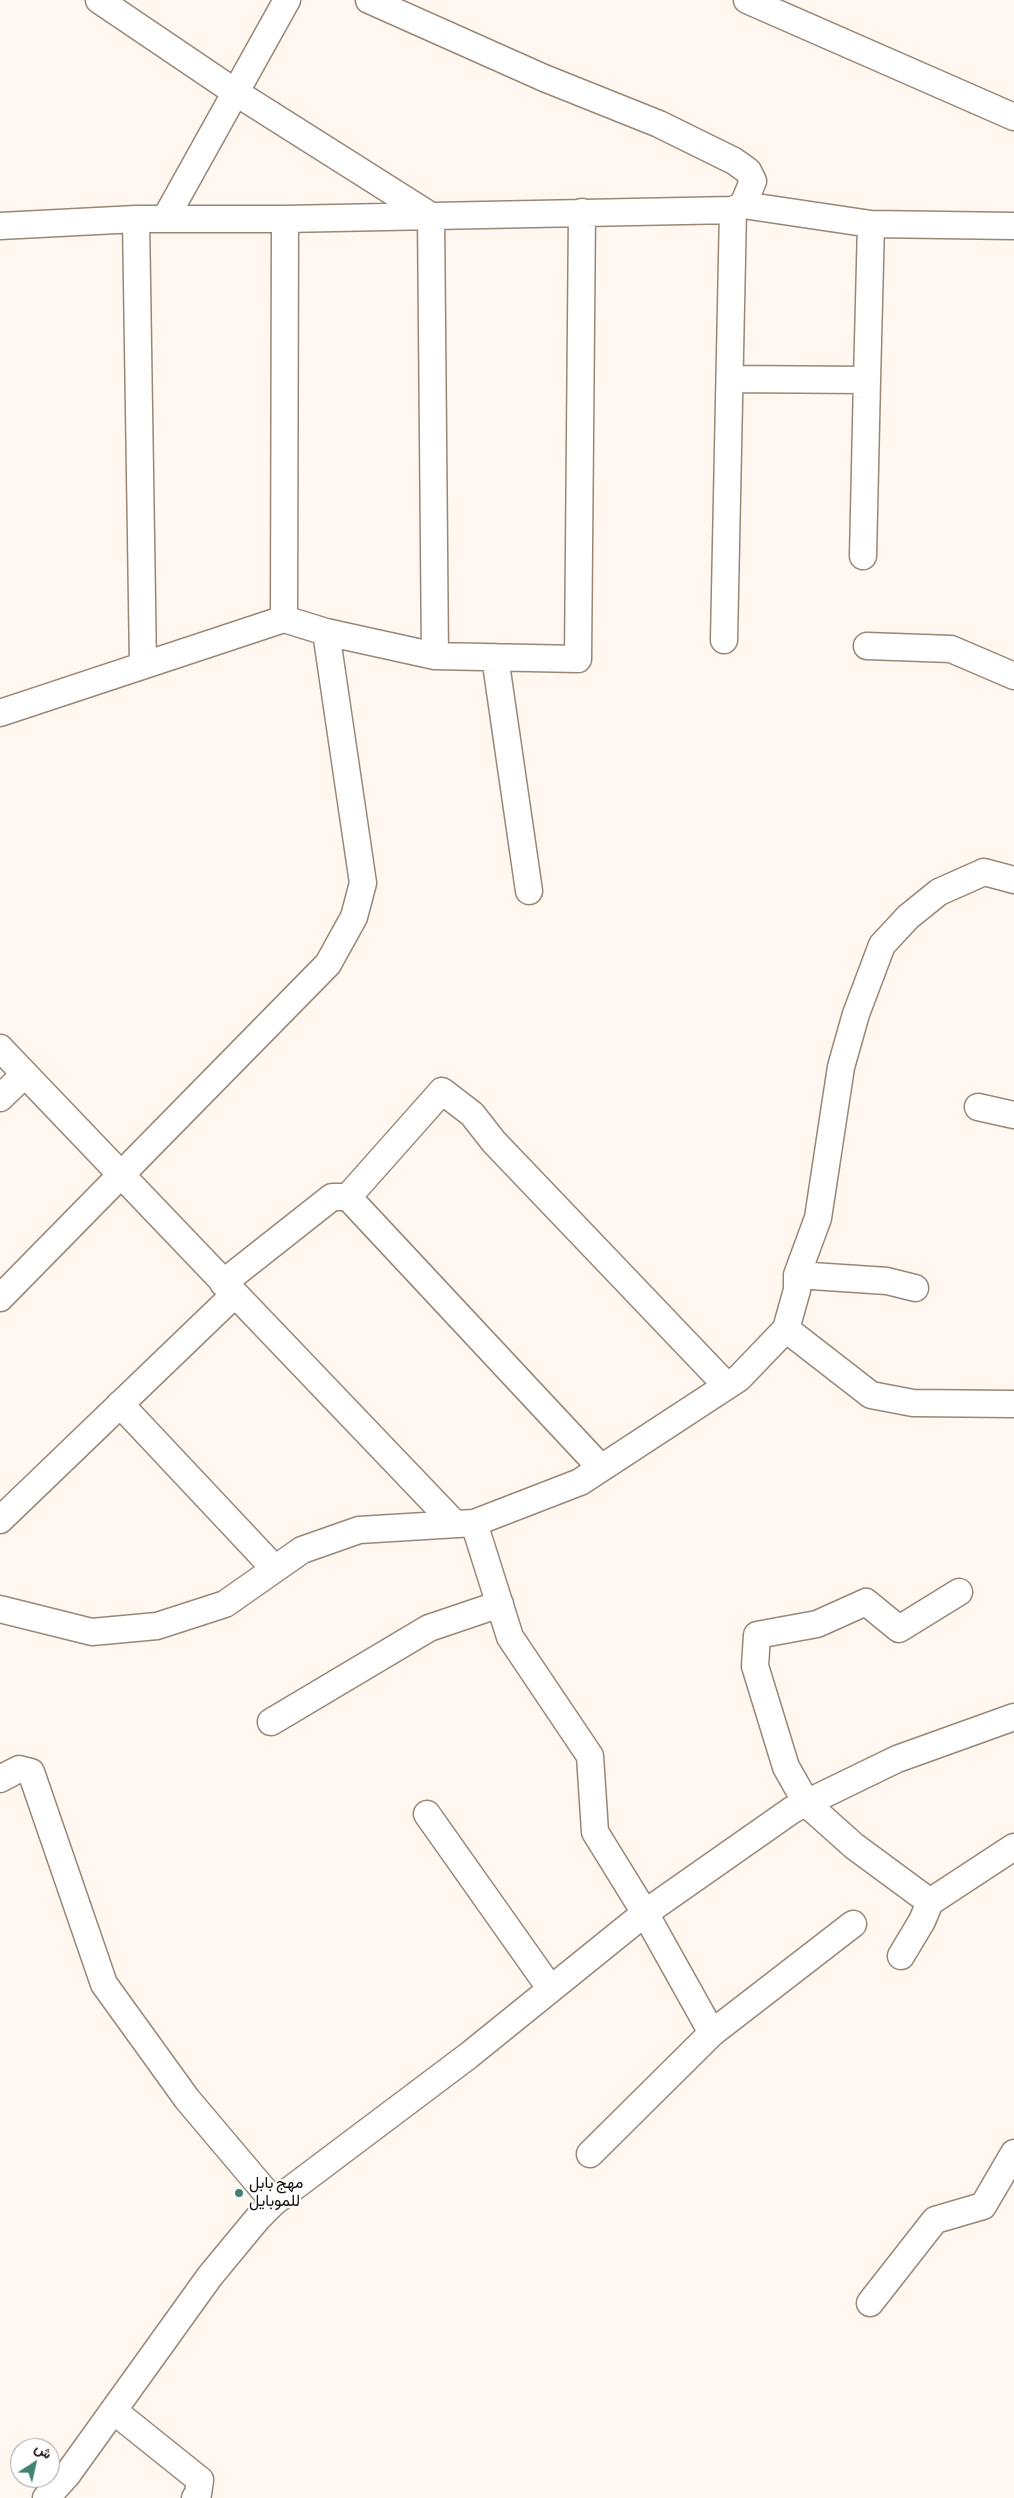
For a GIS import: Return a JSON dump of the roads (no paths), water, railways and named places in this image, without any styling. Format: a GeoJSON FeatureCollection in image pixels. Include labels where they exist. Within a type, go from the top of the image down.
{"type":"FeatureCollection","features":[{"type":"Feature","properties":{"kind":"street"},"geometry":{"type":"LineString","coordinates":[[99,0],[235,92],[431,216]]}},
{"type":"Feature","properties":{"kind":"street"},"geometry":{"type":"LineString","coordinates":[[165,219],[287,0]]}},
{"type":"Feature","properties":{"kind":"street"},"geometry":{"type":"LineString","coordinates":[[370,0],[544,78],[659,124],[734,161],[748,171],[752,182],[738,207],[730,379],[724,640]]}},
{"type":"Feature","properties":{"kind":"street"},"geometry":{"type":"LineString","coordinates":[[747,0],[1014,117]]}},
{"type":"Feature","properties":{"kind":"street"},"geometry":{"type":"LineString","coordinates":[[0,226],[136,219],[285,219],[738,207],[871,224],[1014,226]]}},
{"type":"Feature","properties":{"kind":"street"},"geometry":{"type":"LineString","coordinates":[[0,713],[143,664],[284,619],[326,632],[436,656],[578,659],[582,212]]}},
{"type":"Feature","properties":{"kind":"street"},"geometry":{"type":"LineString","coordinates":[[431,216],[436,656]]}},
{"type":"Feature","properties":{"kind":"street"},"geometry":{"type":"LineString","coordinates":[[136,219],[143,664]]}},
{"type":"Feature","properties":{"kind":"street"},"geometry":{"type":"LineString","coordinates":[[284,619],[285,219]]}},
{"type":"Feature","properties":{"kind":"street"},"geometry":{"type":"LineString","coordinates":[[863,556],[871,224]]}},
{"type":"Feature","properties":{"kind":"street"},"geometry":{"type":"LineString","coordinates":[[730,379],[867,380]]}},
{"type":"Feature","properties":{"kind":"street"},"geometry":{"type":"LineString","coordinates":[[0,1298],[328,964],[354,917],[363,883],[326,632]]}},
{"type":"Feature","properties":{"kind":"street"},"geometry":{"type":"LineString","coordinates":[[867,646],[951,649],[1014,676]]}},
{"type":"Feature","properties":{"kind":"street"},"geometry":{"type":"LineString","coordinates":[[495,657],[530,891]]}},
{"type":"Feature","properties":{"kind":"street"},"geometry":{"type":"LineString","coordinates":[[0,1609],[92,1632],[157,1626],[225,1604],[302,1550],[360,1530],[465,1524],[580,1482],[739,1378],[786,1329],[797,1290],[797,1275],[818,1218],[841,1068],[856,1014],[882,945],[908,917],[939,892],[984,872],[1014,880]]}},
{"type":"Feature","properties":{"kind":"street"},"geometry":{"type":"LineString","coordinates":[[0,1048],[228,1289],[465,1524],[500,1604],[510,1637],[590,1756],[595,1832],[645,1913],[712,2033]]}},
{"type":"Feature","properties":{"kind":"street"},"geometry":{"type":"LineString","coordinates":[[0,1098],[25,1074]]}},
{"type":"Feature","properties":{"kind":"street"},"geometry":{"type":"LineString","coordinates":[[348,1197],[442,1092],[472,1114],[494,1142],[727,1386]]}},
{"type":"Feature","properties":{"kind":"street"},"geometry":{"type":"LineString","coordinates":[[978,1107],[1014,1115]]}},
{"type":"Feature","properties":{"kind":"street"},"geometry":{"type":"LineString","coordinates":[[0,1520],[120,1404],[228,1289],[332,1197],[348,1197],[601,1468]]}},
{"type":"Feature","properties":{"kind":"street"},"geometry":{"type":"LineString","coordinates":[[797,1275],[887,1281],[915,1288]]}},
{"type":"Feature","properties":{"kind":"street"},"geometry":{"type":"LineString","coordinates":[[786,1329],[871,1395],[913,1403],[1014,1404]]}},
{"type":"Feature","properties":{"kind":"street"},"geometry":{"type":"LineString","coordinates":[[120,1404],[276,1569]]}},
{"type":"Feature","properties":{"kind":"street"},"geometry":{"type":"LineString","coordinates":[[930,1902],[854,1846],[807,1804],[786,1767],[755,1666],[757,1635],[817,1624],[866,1602],[899,1629],[959,1592]]}},
{"type":"Feature","properties":{"kind":"street"},"geometry":{"type":"LineString","coordinates":[[271,1722],[429,1628],[500,1604]]}},
{"type":"Feature","properties":{"kind":"street"},"geometry":{"type":"LineString","coordinates":[[46,2498],[67,2475],[210,2276],[258,2218],[274,2202],[468,2056],[645,1913],[792,1810],[897,1759],[1014,1717]]}},
{"type":"Feature","properties":{"kind":"street"},"geometry":{"type":"LineString","coordinates":[[0,1779],[19,1769],[32,1772],[104,1984],[187,2099],[274,2202]]}},
{"type":"Feature","properties":{"kind":"street"},"geometry":{"type":"LineString","coordinates":[[427,1814],[550,1988]]}},
{"type":"Feature","properties":{"kind":"street"},"geometry":{"type":"LineString","coordinates":[[901,1956],[922,1921],[930,1902],[1014,1846]]}},
{"type":"Feature","properties":{"kind":"street"},"geometry":{"type":"LineString","coordinates":[[590,2154],[712,2033],[853,1924]]}},
{"type":"Feature","properties":{"kind":"street"},"geometry":{"type":"LineString","coordinates":[[870,2303],[935,2220],[983,2206],[1014,2153]]}},
{"type":"Feature","properties":{"kind":"street"},"geometry":{"type":"LineString","coordinates":[[114,2411],[200,2480],[198,2494],[195,2498]]}},
{"type":"Feature","properties":{"kind":"place","name":"مهج بابل للموبايل"},"geometry":{"type":"Point","coordinates":[239,2193]}}]}
